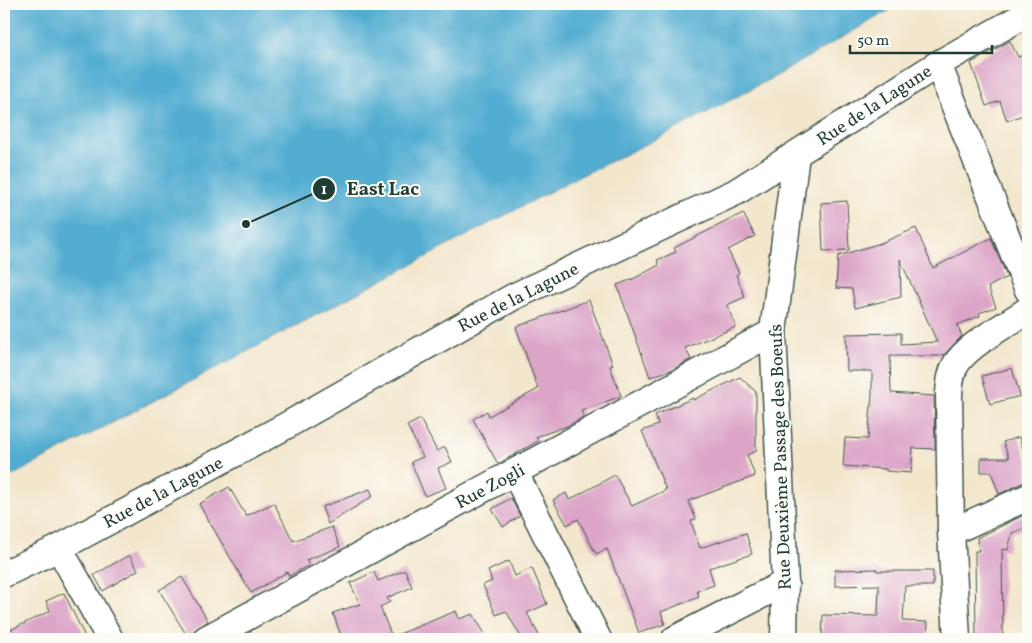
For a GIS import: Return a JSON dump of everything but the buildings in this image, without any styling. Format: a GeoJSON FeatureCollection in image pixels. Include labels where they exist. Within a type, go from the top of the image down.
{"type":"FeatureCollection","features":[{"type":"Feature","properties":{"kind":"street","name":"Rue de la Lagune"},"geometry":{"type":"LineString","coordinates":[[4,574],[59,548],[282,428],[513,297],[736,192],[938,64],[1028,13]]}},
{"type":"Feature","properties":{"kind":"street"},"geometry":{"type":"LineString","coordinates":[[938,64],[1028,290]]}},
{"type":"Feature","properties":{"kind":"street","name":"Rue Deuxième Passage des Boeufs"},"geometry":{"type":"LineString","coordinates":[[784,639],[785,583],[774,332],[796,155]]}},
{"type":"Feature","properties":{"kind":"street"},"geometry":{"type":"LineString","coordinates":[[957,639],[951,532],[949,393],[951,377],[958,361],[970,349],[1028,310]]}},
{"type":"Feature","properties":{"kind":"street","name":"Rue Zogli"},"geometry":{"type":"LineString","coordinates":[[206,639],[774,332]]}},
{"type":"Feature","properties":{"kind":"street"},"geometry":{"type":"LineString","coordinates":[[515,473],[598,639]]}},
{"type":"Feature","properties":{"kind":"street"},"geometry":{"type":"LineString","coordinates":[[951,532],[1028,497]]}},
{"type":"Feature","properties":{"kind":"street"},"geometry":{"type":"LineString","coordinates":[[59,548],[110,639]]}},
{"type":"Feature","properties":{"kind":"street"},"geometry":{"type":"LineString","coordinates":[[675,639],[785,583]]}},
{"type":"Feature","properties":{"kind":"water"},"geometry":{"type":"Polygon","coordinates":[[[4,4],[900,4],[774,77],[663,136],[570,181],[4,480],[4,4]]]}},
{"type":"Feature","properties":{"kind":"place","name":"East Lac"},"geometry":{"type":"Point","coordinates":[246,224]}}]}
